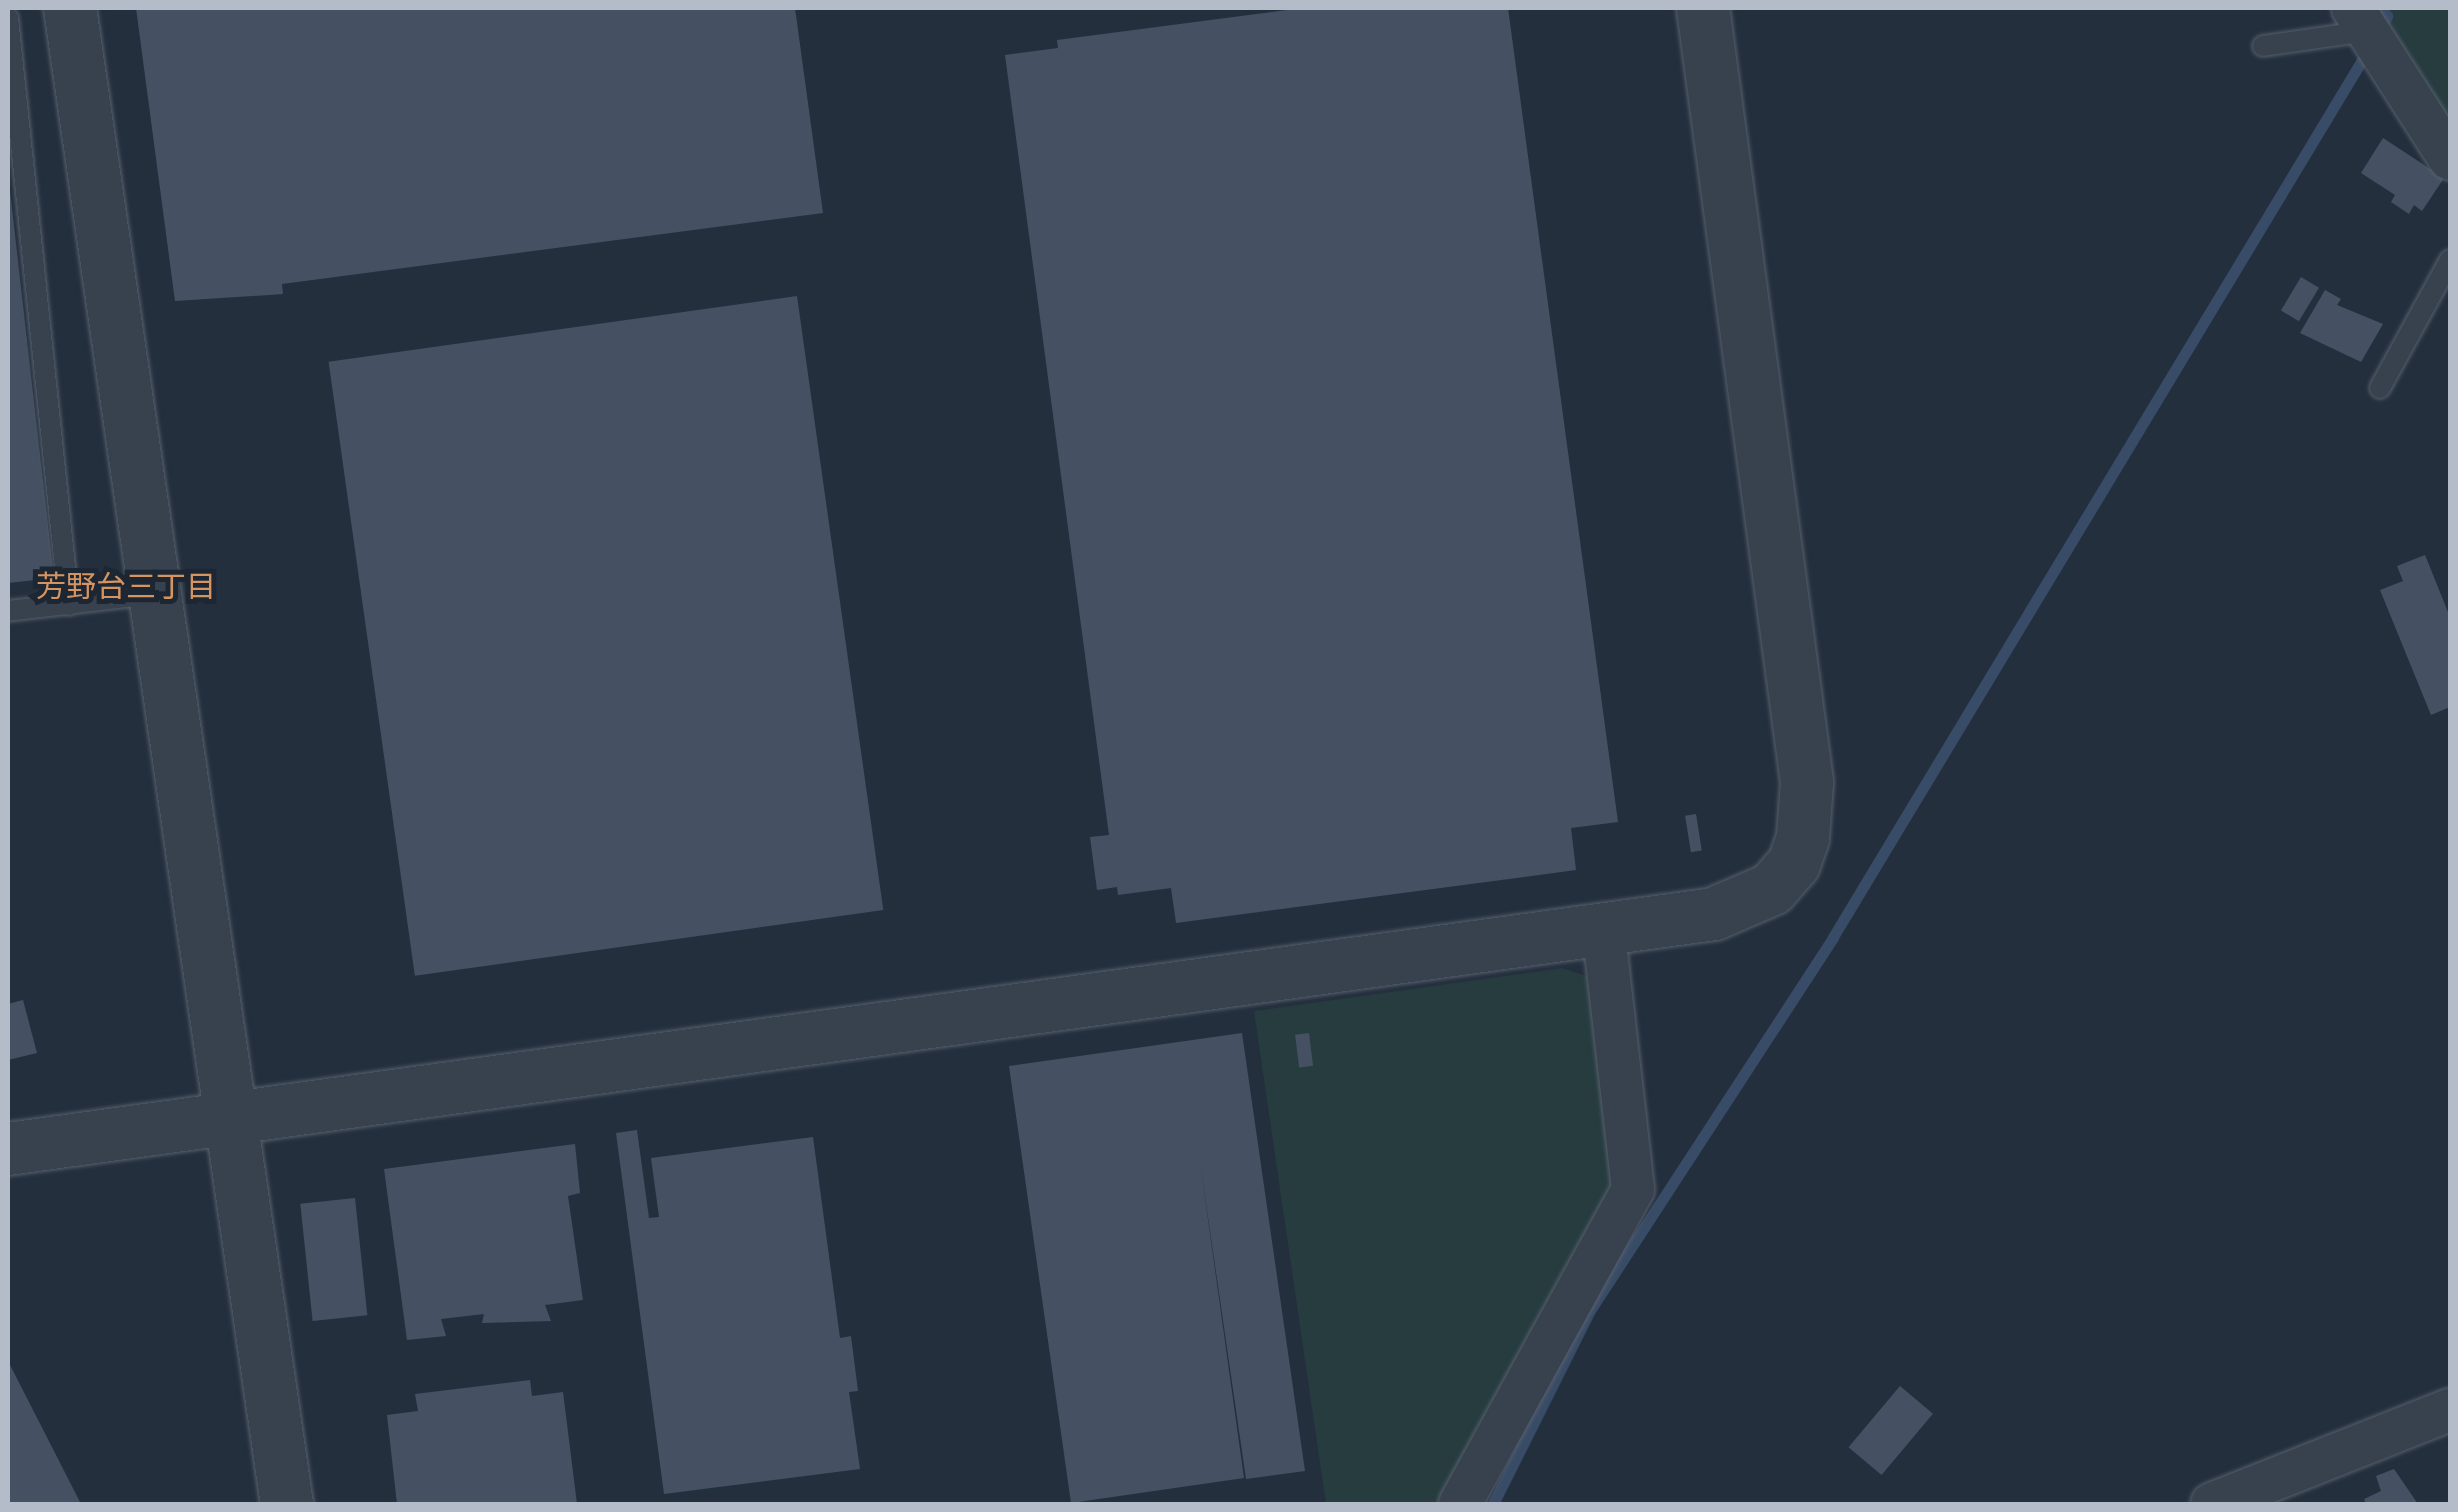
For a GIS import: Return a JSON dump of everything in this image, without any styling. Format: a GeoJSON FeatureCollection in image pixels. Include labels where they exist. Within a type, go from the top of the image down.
{"type":"FeatureCollection","features":[{"type":"Feature","properties":{"kind":"street"},"geometry":{"type":"LineString","coordinates":[[70,8],[226,1115],[287,1504]]}},
{"type":"Feature","properties":{"kind":"street"},"geometry":{"type":"LineString","coordinates":[[8,1149],[226,1115],[1714,914],[1772,889],[1794,864],[1803,838],[1807,782],[1703,8]]}},
{"type":"Feature","properties":{"kind":"street"},"geometry":{"type":"LineString","coordinates":[[2360,19],[2450,159]]}},
{"type":"Feature","properties":{"kind":"street"},"geometry":{"type":"LineString","coordinates":[[1460,1504],[1633,1189],[1603,927]]}},
{"type":"Feature","properties":{"kind":"street"},"geometry":{"type":"LineString","coordinates":[[2212,1504],[2450,1410]]}},
{"type":"Feature","properties":{"kind":"lane"},"geometry":{"type":"LineString","coordinates":[[8,18],[68,604]]}},
{"type":"Feature","properties":{"kind":"lane"},"geometry":{"type":"LineString","coordinates":[[2264,46],[2360,19]]}},
{"type":"Feature","properties":{"kind":"lane"},"geometry":{"type":"LineString","coordinates":[[2380,388],[2450,260]]}},
{"type":"Feature","properties":{"kind":"lane"},"geometry":{"type":"LineString","coordinates":[[8,611],[152,594]]}},
{"type":"Feature","properties":{"kind":"green space"},"geometry":{"type":"Polygon","coordinates":[[[2371,8],[2450,8],[2450,119],[2371,8]]]}},
{"type":"Feature","properties":{"kind":"green space"},"geometry":{"type":"Polygon","coordinates":[[[1562,968],[1592,978],[1623,1188],[1444,1504],[1326,1504],[1254,1011],[1562,968]]]}},
{"type":"Feature","properties":{"kind":"building"},"geometry":{"type":"Polygon","coordinates":[[[136,8],[795,8],[823,213],[282,284],[283,294],[175,301],[136,8]]]}},
{"type":"Feature","properties":{"kind":"building"},"geometry":{"type":"Polygon","coordinates":[[[1302,8],[1508,8],[1618,822],[1571,828],[1576,870],[1176,923],[1171,888],[1118,895],[1117,887],[1097,890],[1090,837],[1109,835],[1005,55],[1058,48],[1057,40],[1302,8]]]}},
{"type":"Feature","properties":{"kind":"building"},"geometry":{"type":"Polygon","coordinates":[[[2383,138],[2444,178],[2422,211],[2414,205],[2409,214],[2391,202],[2395,195],[2361,173],[2383,138]]]}},
{"type":"Feature","properties":{"kind":"building"},"geometry":{"type":"Polygon","coordinates":[[[8,173],[54,578],[8,583],[8,173]]]}},
{"type":"Feature","properties":{"kind":"building"},"geometry":{"type":"Polygon","coordinates":[[[2301,277],[2319,288],[2299,321],[2281,310],[2301,277]]]}},
{"type":"Feature","properties":{"kind":"building"},"geometry":{"type":"Polygon","coordinates":[[[2325,290],[2341,299],[2337,305],[2383,324],[2361,362],[2300,333],[2325,290]]]}},
{"type":"Feature","properties":{"kind":"building"},"geometry":{"type":"Polygon","coordinates":[[[797,296],[883,910],[415,976],[329,362],[797,296]]]}},
{"type":"Feature","properties":{"kind":"building"},"geometry":{"type":"Polygon","coordinates":[[[2425,555],[2450,617],[2450,707],[2431,715],[2380,590],[2403,581],[2397,566],[2425,555]]]}},
{"type":"Feature","properties":{"kind":"building"},"geometry":{"type":"Polygon","coordinates":[[[1696,814],[1702,851],[1691,852],[1685,816],[1696,814]]]}},
{"type":"Feature","properties":{"kind":"building"},"geometry":{"type":"Polygon","coordinates":[[[23,1000],[37,1053],[8,1060],[8,1004],[23,1000]]]}},
{"type":"Feature","properties":{"kind":"building"},"geometry":{"type":"Polygon","coordinates":[[[1242,1033],[1305,1471],[1246,1479],[1200,1162],[1244,1478],[1071,1503],[1009,1066],[1242,1033]]]}},
{"type":"Feature","properties":{"kind":"building"},"geometry":{"type":"Polygon","coordinates":[[[1309,1033],[1313,1066],[1299,1067],[1295,1035],[1309,1033]]]}},
{"type":"Feature","properties":{"kind":"building"},"geometry":{"type":"Polygon","coordinates":[[[637,1130],[649,1218],[659,1217],[651,1158],[813,1137],[840,1338],[851,1336],[858,1391],[849,1392],[860,1469],[664,1494],[616,1133],[637,1130]]]}},
{"type":"Feature","properties":{"kind":"building"},"geometry":{"type":"Polygon","coordinates":[[[575,1144],[580,1193],[568,1196],[583,1300],[545,1305],[551,1321],[482,1323],[484,1314],[441,1319],[446,1336],[407,1340],[384,1169],[575,1144]]]}},
{"type":"Feature","properties":{"kind":"building"},"geometry":{"type":"Polygon","coordinates":[[[355,1198],[367,1315],[313,1321],[300,1204],[355,1198]]]}},
{"type":"Feature","properties":{"kind":"building"},"geometry":{"type":"Polygon","coordinates":[[[8,1361],[81,1504],[8,1504],[8,1361]]]}},
{"type":"Feature","properties":{"kind":"building"},"geometry":{"type":"Polygon","coordinates":[[[530,1380],[532,1396],[563,1392],[577,1504],[397,1504],[387,1415],[418,1411],[415,1394],[530,1380]]]}},
{"type":"Feature","properties":{"kind":"building"},"geometry":{"type":"Polygon","coordinates":[[[1900,1386],[1933,1414],[1882,1475],[1849,1447],[1900,1386]]]}},
{"type":"Feature","properties":{"kind":"building"},"geometry":{"type":"Polygon","coordinates":[[[2394,1469],[2418,1504],[2366,1504],[2364,1499],[2381,1491],[2376,1476],[2394,1469]]]}},
{"type":"Feature","properties":{"kind":"waterway"},"geometry":{"type":"LineString","coordinates":[[2380,30],[2387,16],[2381,8]]}},
{"type":"Feature","properties":{"kind":"waterway"},"geometry":{"type":"LineString","coordinates":[[1493,1504],[1589,1312],[1833,937],[2368,50]]}},
{"type":"Feature","properties":{"kind":"district","name":"芳野台三丁目"},"geometry":{"type":"Point","coordinates":[126,586]}}]}
